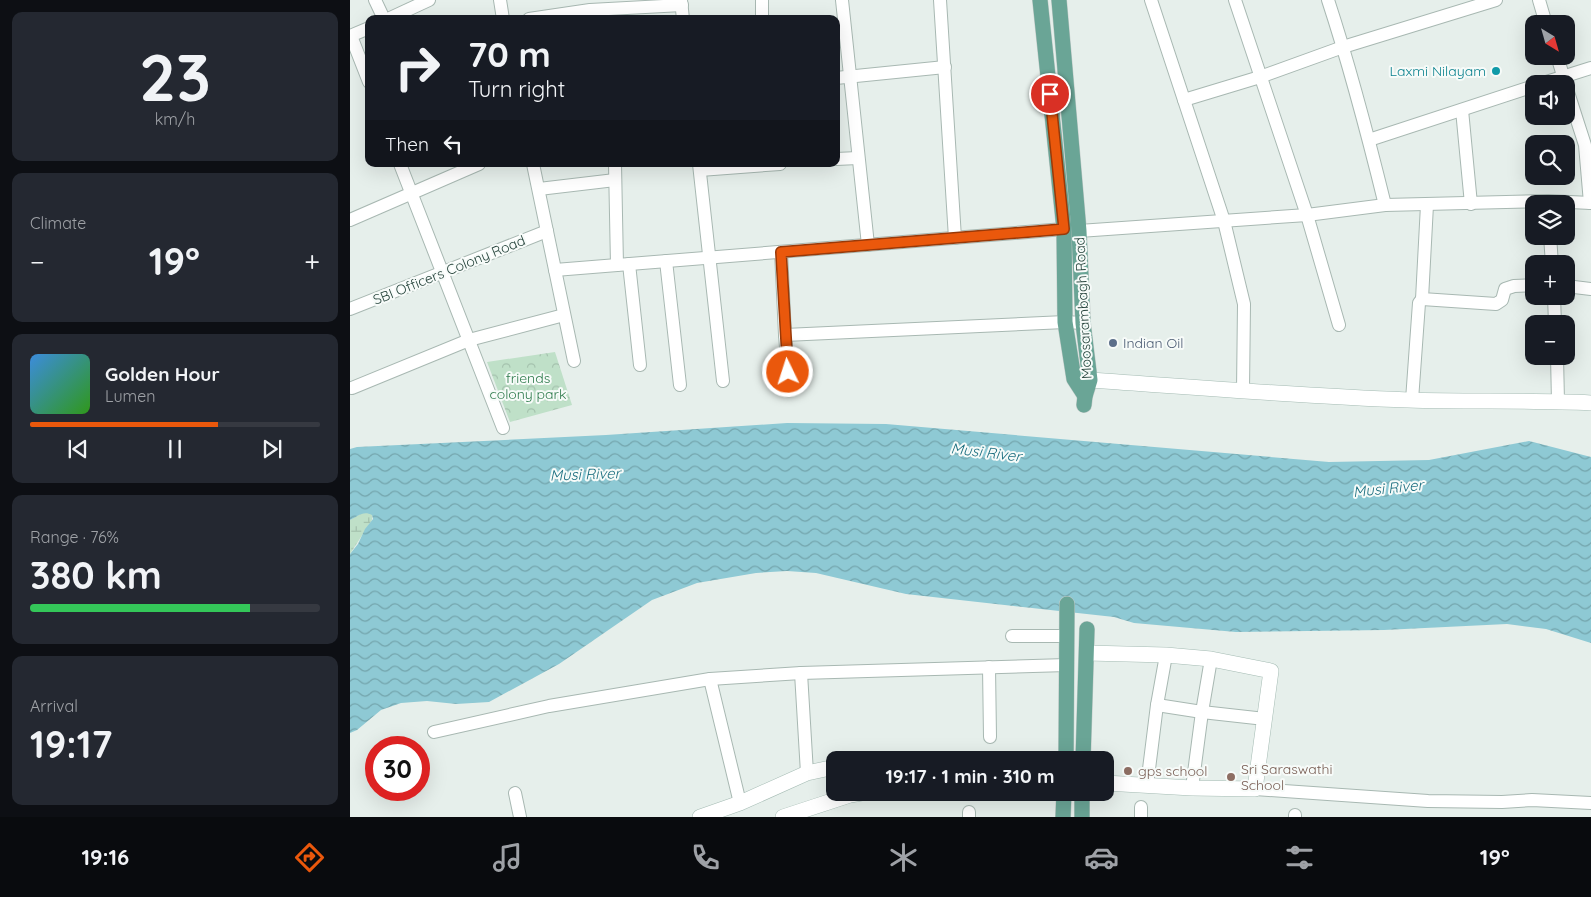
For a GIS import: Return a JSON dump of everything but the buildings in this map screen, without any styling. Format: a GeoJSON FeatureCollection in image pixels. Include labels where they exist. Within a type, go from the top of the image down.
{"type":"FeatureCollection","features":[{"type":"Feature","properties":{"kind":"main road","name":"Moosarambagh Road"},"geometry":{"type":"LineString","coordinates":[[1040,0],[1072,230],[1090,380],[1084,400],[1074,379],[1064,322],[1072,230],[1059,0]]}},
{"type":"Feature","properties":{"kind":"main road"},"geometry":{"type":"LineString","coordinates":[[1066,751],[1067,604]]}},
{"type":"Feature","properties":{"kind":"main road"},"geometry":{"type":"LineString","coordinates":[[1083,751],[1087,629]]}},
{"type":"Feature","properties":{"kind":"main road"},"geometry":{"type":"LineString","coordinates":[[1063,817],[1064,801]]}},
{"type":"Feature","properties":{"kind":"main road"},"geometry":{"type":"LineString","coordinates":[[1082,801],[1082,817]]}},
{"type":"Feature","properties":{"kind":"street"},"geometry":{"type":"LineString","coordinates":[[375,0],[384,15]]}},
{"type":"Feature","properties":{"kind":"street"},"geometry":{"type":"LineString","coordinates":[[395,15],[428,0]]}},
{"type":"Feature","properties":{"kind":"street"},"geometry":{"type":"LineString","coordinates":[[500,0],[502,15]]}},
{"type":"Feature","properties":{"kind":"street"},"geometry":{"type":"LineString","coordinates":[[762,0],[762,15]]}},
{"type":"Feature","properties":{"kind":"street"},"geometry":{"type":"LineString","coordinates":[[842,0],[868,245]]}},
{"type":"Feature","properties":{"kind":"street"},"geometry":{"type":"LineString","coordinates":[[940,0],[955,238]]}},
{"type":"Feature","properties":{"kind":"street"},"geometry":{"type":"LineString","coordinates":[[1152,0],[1224,221],[1244,304],[1243,390]]}},
{"type":"Feature","properties":{"kind":"street"},"geometry":{"type":"LineString","coordinates":[[1234,0],[1307,215],[1339,325]]}},
{"type":"Feature","properties":{"kind":"street"},"geometry":{"type":"LineString","coordinates":[[1328,0],[1344,47],[1385,205]]}},
{"type":"Feature","properties":{"kind":"street"},"geometry":{"type":"LineString","coordinates":[[1539,0],[1543,15]]}},
{"type":"Feature","properties":{"kind":"street"},"geometry":{"type":"LineString","coordinates":[[1184,100],[1491,1]]}},
{"type":"Feature","properties":{"kind":"street"},"geometry":{"type":"LineString","coordinates":[[590,14],[682,2],[683,15]]}},
{"type":"Feature","properties":{"kind":"street"},"geometry":{"type":"LineString","coordinates":[[365,30],[350,36],[365,72]]}},
{"type":"Feature","properties":{"kind":"street"},"geometry":{"type":"LineString","coordinates":[[840,78],[945,67]]}},
{"type":"Feature","properties":{"kind":"street"},"geometry":{"type":"LineString","coordinates":[[1575,77],[1591,68]]}},
{"type":"Feature","properties":{"kind":"street"},"geometry":{"type":"LineString","coordinates":[[1369,140],[1525,89]]}},
{"type":"Feature","properties":{"kind":"street"},"geometry":{"type":"LineString","coordinates":[[1462,110],[1471,204]]}},
{"type":"Feature","properties":{"kind":"street"},"geometry":{"type":"LineString","coordinates":[[1575,114],[1585,145],[1591,203],[1575,203]]}},
{"type":"Feature","properties":{"kind":"street"},"geometry":{"type":"LineString","coordinates":[[840,160],[858,158]]}},
{"type":"Feature","properties":{"kind":"street"},"geometry":{"type":"LineString","coordinates":[[401,167],[504,428]]}},
{"type":"Feature","properties":{"kind":"street"},"geometry":{"type":"LineString","coordinates":[[350,220],[472,167]]}},
{"type":"Feature","properties":{"kind":"street"},"geometry":{"type":"LineString","coordinates":[[534,167],[574,361]]}},
{"type":"Feature","properties":{"kind":"street"},"geometry":{"type":"LineString","coordinates":[[615,167],[623,265],[640,364]]}},
{"type":"Feature","properties":{"kind":"street"},"geometry":{"type":"LineString","coordinates":[[699,167],[723,381]]}},
{"type":"Feature","properties":{"kind":"street"},"geometry":{"type":"LineString","coordinates":[[539,189],[615,180]]}},
{"type":"Feature","properties":{"kind":"street"},"geometry":{"type":"LineString","coordinates":[[555,270],[955,238],[1307,215],[1385,205],[1525,203]]}},
{"type":"Feature","properties":{"kind":"street"},"geometry":{"type":"LineString","coordinates":[[1412,400],[1419,302],[1422,299],[1427,205]]}},
{"type":"Feature","properties":{"kind":"street","name":"SBI Officers Colony Road"},"geometry":{"type":"LineString","coordinates":[[350,309],[547,231]]}},
{"type":"Feature","properties":{"kind":"street"},"geometry":{"type":"LineString","coordinates":[[781,252],[788,372]]}},
{"type":"Feature","properties":{"kind":"street"},"geometry":{"type":"LineString","coordinates":[[666,261],[680,385]]}},
{"type":"Feature","properties":{"kind":"street"},"geometry":{"type":"LineString","coordinates":[[1422,299],[1496,304],[1502,300],[1505,289],[1525,285]]}},
{"type":"Feature","properties":{"kind":"street"},"geometry":{"type":"LineString","coordinates":[[1575,287],[1591,289]]}},
{"type":"Feature","properties":{"kind":"street"},"geometry":{"type":"LineString","coordinates":[[352,388],[469,340],[564,315]]}},
{"type":"Feature","properties":{"kind":"street"},"geometry":{"type":"LineString","coordinates":[[785,335],[1064,322],[1082,323]]}},
{"type":"Feature","properties":{"kind":"street"},"geometry":{"type":"LineString","coordinates":[[1557,365],[1558,402]]}},
{"type":"Feature","properties":{"kind":"street"},"geometry":{"type":"LineString","coordinates":[[1074,379],[1345,398],[1591,403]]}},
{"type":"Feature","properties":{"kind":"street"},"geometry":{"type":"LineString","coordinates":[[1012,636],[1066,636]]}},
{"type":"Feature","properties":{"kind":"street"},"geometry":{"type":"LineString","coordinates":[[1087,653],[1166,655],[1211,659],[1271,671],[1256,789]]}},
{"type":"Feature","properties":{"kind":"street"},"geometry":{"type":"LineString","coordinates":[[1147,785],[1157,705],[1166,655]]}},
{"type":"Feature","properties":{"kind":"street"},"geometry":{"type":"LineString","coordinates":[[1192,788],[1211,659]]}},
{"type":"Feature","properties":{"kind":"street"},"geometry":{"type":"LineString","coordinates":[[434,732],[549,706],[710,679],[801,673],[1067,665]]}},
{"type":"Feature","properties":{"kind":"street"},"geometry":{"type":"LineString","coordinates":[[989,666],[990,737]]}},
{"type":"Feature","properties":{"kind":"street"},"geometry":{"type":"LineString","coordinates":[[801,673],[807,773]]}},
{"type":"Feature","properties":{"kind":"street"},"geometry":{"type":"LineString","coordinates":[[710,679],[740,803]]}},
{"type":"Feature","properties":{"kind":"street"},"geometry":{"type":"LineString","coordinates":[[1157,705],[1202,712],[1265,718]]}},
{"type":"Feature","properties":{"kind":"street"},"geometry":{"type":"LineString","coordinates":[[700,817],[740,803],[807,773],[826,769]]}},
{"type":"Feature","properties":{"kind":"street"},"geometry":{"type":"LineString","coordinates":[[1114,784],[1256,789],[1428,801],[1502,802],[1532,800],[1591,803]]}},
{"type":"Feature","properties":{"kind":"street"},"geometry":{"type":"LineString","coordinates":[[515,793],[520,817]]}},
{"type":"Feature","properties":{"kind":"street"},"geometry":{"type":"LineString","coordinates":[[784,817],[832,801]]}},
{"type":"Feature","properties":{"kind":"green space","name":"friends colony park"},"geometry":{"type":"Polygon","coordinates":[[[555,352],[572,405],[510,422],[487,362],[555,352]]]}},
{"type":"Feature","properties":{"kind":"green space"},"geometry":{"type":"Polygon","coordinates":[[[362,513],[372,514],[372,520],[350,554],[350,520],[362,513]]]}},
{"type":"Feature","properties":{"kind":"water","name":"Musi River"},"geometry":{"type":"Polygon","coordinates":[[[787,423],[886,424],[1329,462],[1429,460],[1529,441],[1591,457],[1591,643],[1546,629],[1507,624],[1384,630],[1236,632],[1134,623],[1114,617],[906,594],[816,573],[787,571],[756,573],[697,583],[652,600],[559,664],[489,702],[456,704],[427,701],[401,703],[381,710],[357,730],[350,733],[350,554],[373,519],[372,515],[366,513],[350,520],[350,449],[357,447],[606,435],[787,423]]]}},
{"type":"Feature","properties":{"kind":"place","name":"Laxmi Nilayam"},"geometry":{"type":"Point","coordinates":[1496,71]}},
{"type":"Feature","properties":{"kind":"place","name":"Indian Oil"},"geometry":{"type":"Point","coordinates":[1113,343]}},
{"type":"Feature","properties":{"kind":"place","name":"gps school"},"geometry":{"type":"Point","coordinates":[1128,771]}},
{"type":"Feature","properties":{"kind":"place","name":"Sri Saraswathi School"},"geometry":{"type":"Point","coordinates":[1231,777]}},
{"type":"Feature","properties":{"kind":"route"},"geometry":{"type":"LineString","coordinates":[[788,372],[781,252],[1064,229],[1050,94]]}}]}
